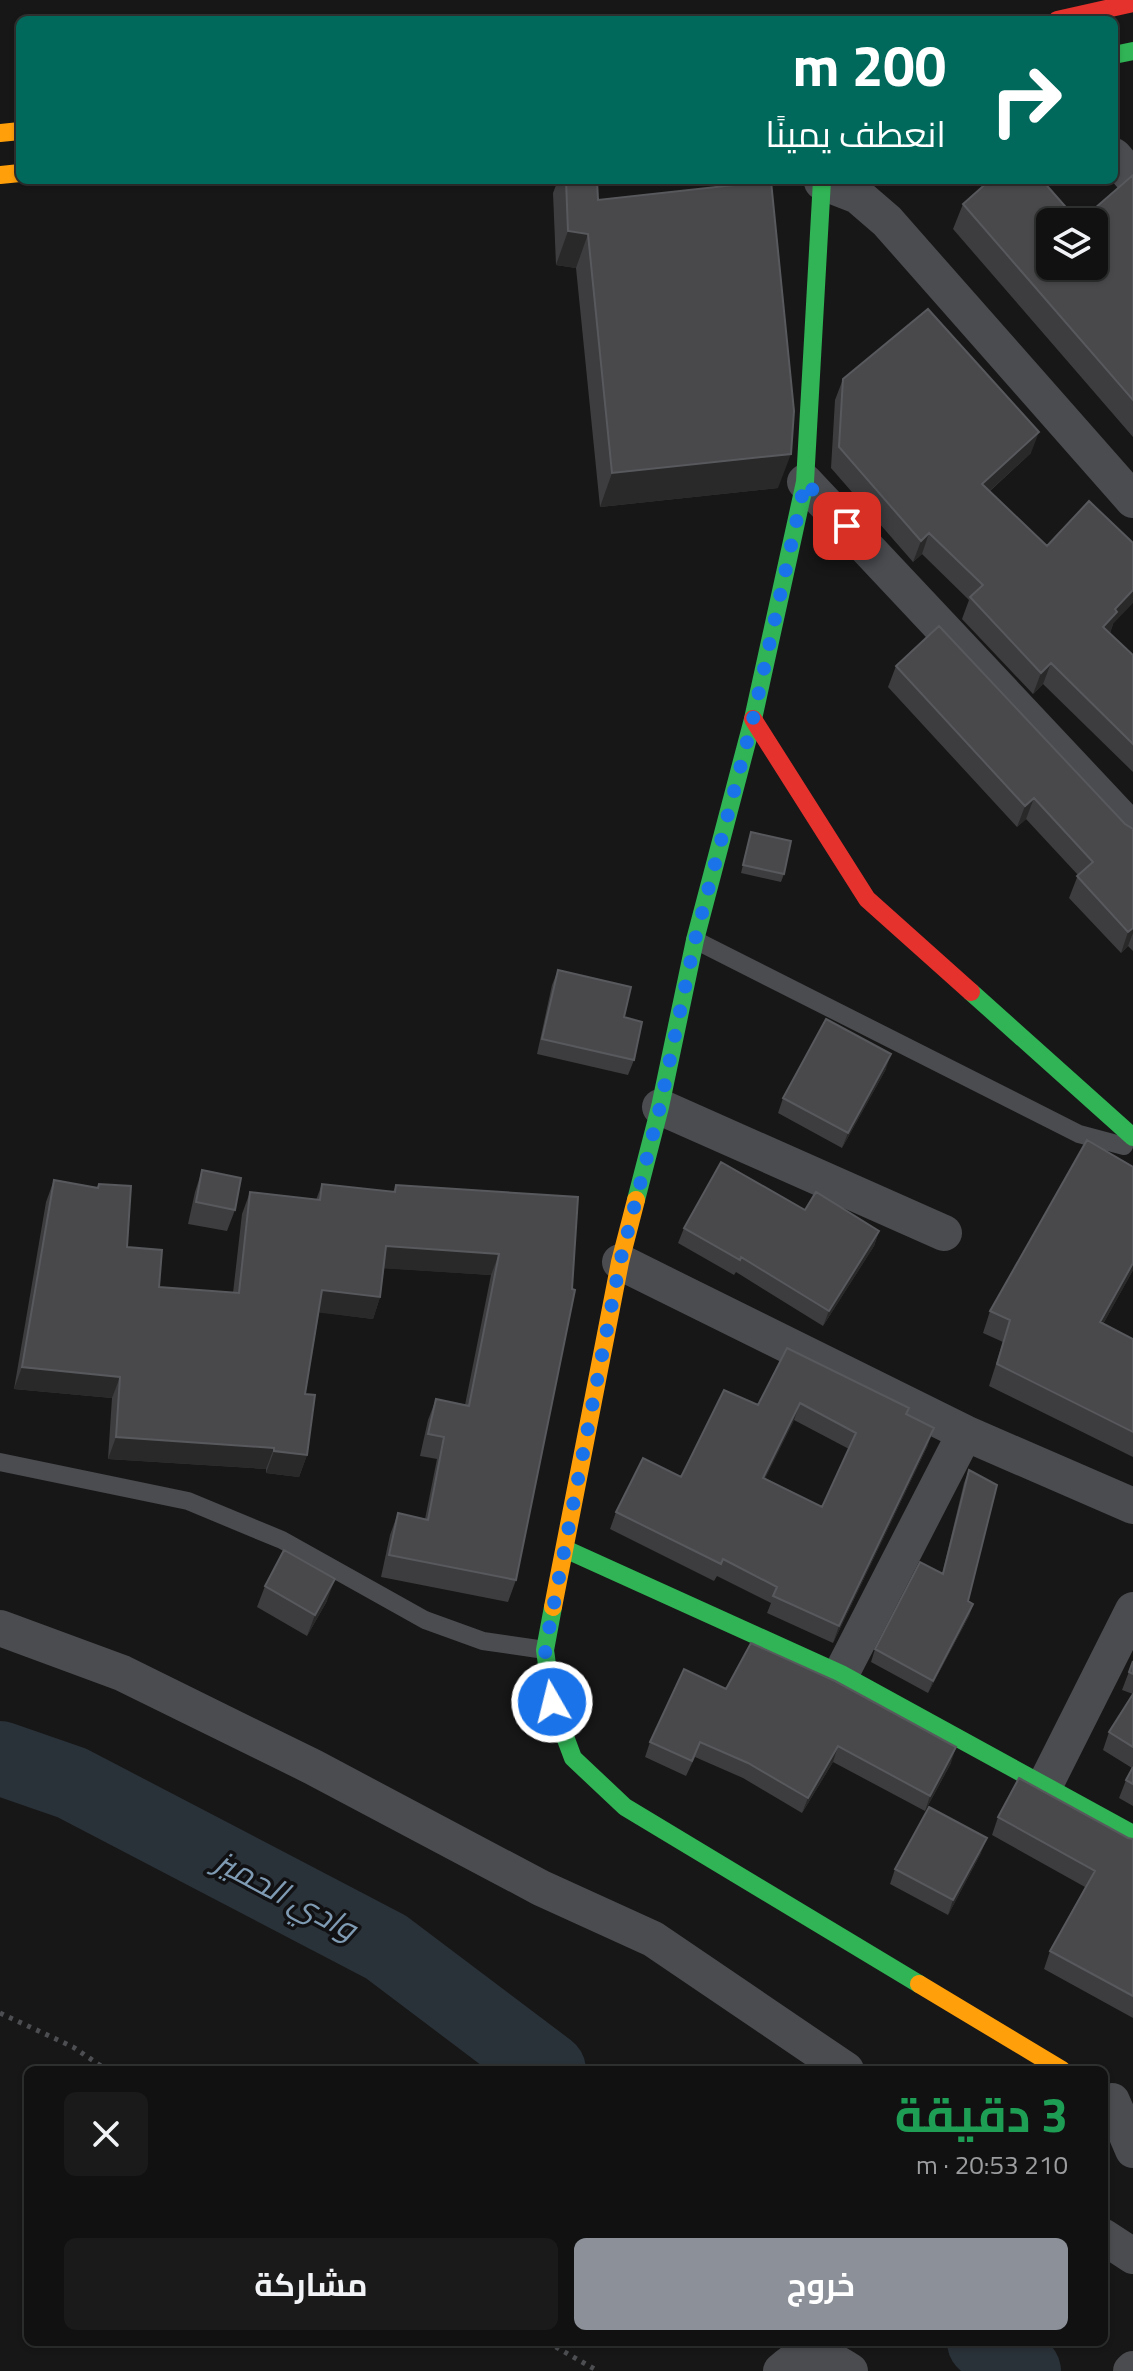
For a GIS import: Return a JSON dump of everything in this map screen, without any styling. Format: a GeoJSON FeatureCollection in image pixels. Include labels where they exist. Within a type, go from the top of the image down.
{"type":"FeatureCollection","features":[{"type":"Feature","properties":{"kind":"street"},"geometry":{"type":"LineString","coordinates":[[1075,16],[1133,3]]}},
{"type":"Feature","properties":{"kind":"street"},"geometry":{"type":"LineString","coordinates":[[1118,161],[1133,178]]}},
{"type":"Feature","properties":{"kind":"street"},"geometry":{"type":"LineString","coordinates":[[822,184],[805,482],[753,719],[695,940],[660,1107],[620,1262],[545,1650],[552,1702],[573,1758],[625,1807],[1055,2066]]}},
{"type":"Feature","properties":{"kind":"street"},"geometry":{"type":"LineString","coordinates":[[829,184],[858,196],[887,221],[1133,500]]}},
{"type":"Feature","properties":{"kind":"street"},"geometry":{"type":"LineString","coordinates":[[805,482],[1133,831]]}},
{"type":"Feature","properties":{"kind":"street"},"geometry":{"type":"LineString","coordinates":[[753,719],[867,899],[1133,1137]]}},
{"type":"Feature","properties":{"kind":"street"},"geometry":{"type":"LineString","coordinates":[[660,1107],[944,1233]]}},
{"type":"Feature","properties":{"kind":"street"},"geometry":{"type":"LineString","coordinates":[[620,1262],[965,1433],[1133,1506]]}},
{"type":"Feature","properties":{"kind":"street"},"geometry":{"type":"LineString","coordinates":[[841,1674],[965,1433]]}},
{"type":"Feature","properties":{"kind":"street"},"geometry":{"type":"LineString","coordinates":[[565,1549],[841,1674],[1133,1834]]}},
{"type":"Feature","properties":{"kind":"street"},"geometry":{"type":"LineString","coordinates":[[1044,1787],[1133,1610]]}},
{"type":"Feature","properties":{"kind":"street"},"geometry":{"type":"LineString","coordinates":[[0,1628],[122,1673],[313,1767],[541,1888],[653,1939],[840,2066]]}},
{"type":"Feature","properties":{"kind":"street"},"geometry":{"type":"LineString","coordinates":[[1116,2103],[1133,2150]]}},
{"type":"Feature","properties":{"kind":"street"},"geometry":{"type":"LineString","coordinates":[[1108,2240],[1133,2256]]}},
{"type":"Feature","properties":{"kind":"street"},"geometry":{"type":"LineString","coordinates":[[781,2371],[797,2357],[825,2356],[850,2371]]}},
{"type":"Feature","properties":{"kind":"lane"},"geometry":{"type":"LineString","coordinates":[[695,940],[1079,1134],[1133,1148]]}},
{"type":"Feature","properties":{"kind":"lane"},"geometry":{"type":"LineString","coordinates":[[0,1462],[188,1501],[282,1540],[425,1620],[483,1641],[545,1650]]}},
{"type":"Feature","properties":{"kind":"path"},"geometry":{"type":"LineString","coordinates":[[0,2013],[73,2047],[101,2066]]}},
{"type":"Feature","properties":{"kind":"path"},"geometry":{"type":"LineString","coordinates":[[554,2346],[598,2371]]}},
{"type":"Feature","properties":{"kind":"building"},"geometry":{"type":"Polygon","coordinates":[[[1133,175],[1133,400],[963,204],[986,184],[1046,184],[1067,208],[1036,208],[1036,280],[1108,280],[1108,208],[1095,208],[1133,175]]]}},
{"type":"Feature","properties":{"kind":"building"},"geometry":{"type":"Polygon","coordinates":[[[566,184],[597,184],[598,200],[744,184],[771,184],[794,411],[791,454],[612,473],[588,234],[568,231],[566,184]]]}},
{"type":"Feature","properties":{"kind":"building"},"geometry":{"type":"Polygon","coordinates":[[[928,309],[1039,432],[982,484],[1047,546],[1089,501],[1133,543],[1133,590],[1103,627],[1133,655],[1133,744],[1051,663],[1041,673],[970,597],[983,585],[929,533],[921,541],[839,447],[843,379],[928,309]]]}},
{"type":"Feature","properties":{"kind":"building"},"geometry":{"type":"Polygon","coordinates":[[[939,626],[1133,829],[1133,928],[1128,932],[1077,876],[1093,862],[1034,798],[1025,806],[896,666],[939,626]]]}},
{"type":"Feature","properties":{"kind":"building"},"geometry":{"type":"Polygon","coordinates":[[[751,832],[791,841],[784,874],[743,865],[751,832]]]}},
{"type":"Feature","properties":{"kind":"building"},"geometry":{"type":"Polygon","coordinates":[[[558,970],[631,987],[624,1017],[642,1022],[634,1060],[542,1039],[558,970]]]}},
{"type":"Feature","properties":{"kind":"building"},"geometry":{"type":"Polygon","coordinates":[[[826,1019],[891,1054],[848,1133],[783,1098],[826,1019]]]}},
{"type":"Feature","properties":{"kind":"building"},"geometry":{"type":"Polygon","coordinates":[[[1087,1140],[1133,1167],[1133,1263],[1100,1322],[1133,1339],[1133,1432],[997,1364],[1010,1320],[990,1311],[1087,1140]]]}},
{"type":"Feature","properties":{"kind":"building"},"geometry":{"type":"Polygon","coordinates":[[[721,1162],[805,1210],[816,1192],[879,1231],[829,1311],[741,1257],[740,1260],[684,1228],[721,1162]]]}},
{"type":"Feature","properties":{"kind":"building"},"geometry":{"type":"Polygon","coordinates":[[[202,1170],[241,1178],[235,1210],[196,1202],[202,1170]]]}},
{"type":"Feature","properties":{"kind":"building"},"geometry":{"type":"Polygon","coordinates":[[[54,1180],[98,1188],[99,1184],[131,1186],[127,1247],[162,1250],[159,1287],[239,1293],[250,1192],[320,1200],[322,1184],[395,1192],[396,1185],[578,1197],[572,1289],[575,1290],[516,1580],[389,1555],[398,1513],[428,1520],[444,1437],[428,1434],[436,1399],[469,1406],[499,1254],[386,1246],[380,1297],[322,1290],[305,1394],[315,1395],[307,1455],[274,1451],[274,1448],[116,1437],[120,1377],[22,1367],[54,1180]]]}},
{"type":"Feature","properties":{"kind":"building"},"geometry":{"type":"Polygon","coordinates":[[[787,1348],[909,1408],[906,1414],[934,1428],[839,1626],[773,1596],[777,1587],[723,1559],[721,1564],[616,1512],[643,1458],[681,1477],[724,1390],[758,1405],[787,1348]],[[800,1403],[763,1478],[822,1507],[856,1433],[800,1403]]]}},
{"type":"Feature","properties":{"kind":"building"},"geometry":{"type":"Polygon","coordinates":[[[969,1470],[997,1485],[968,1601],[973,1604],[933,1681],[875,1649],[920,1562],[943,1574],[969,1470]]]}},
{"type":"Feature","properties":{"kind":"building"},"geometry":{"type":"Polygon","coordinates":[[[284,1550],[335,1579],[315,1615],[265,1586],[284,1550]]]}},
{"type":"Feature","properties":{"kind":"building"},"geometry":{"type":"Polygon","coordinates":[[[751,1643],[835,1681],[956,1747],[930,1796],[838,1746],[808,1798],[748,1763],[700,1742],[692,1761],[650,1742],[684,1669],[726,1689],[751,1643]]]}},
{"type":"Feature","properties":{"kind":"building"},"geometry":{"type":"Polygon","coordinates":[[[1133,1694],[1133,1747],[1109,1732],[1133,1694]]]}},
{"type":"Feature","properties":{"kind":"building"},"geometry":{"type":"Polygon","coordinates":[[[1133,1767],[1133,1784],[1126,1780],[1133,1767]]]}},
{"type":"Feature","properties":{"kind":"building"},"geometry":{"type":"Polygon","coordinates":[[[1019,1778],[1133,1839],[1133,1996],[1050,1951],[1095,1871],[998,1817],[1019,1778]]]}},
{"type":"Feature","properties":{"kind":"building"},"geometry":{"type":"Polygon","coordinates":[[[929,1807],[987,1838],[953,1900],[895,1869],[929,1807]]]}},
{"type":"Feature","properties":{"kind":"waterway","name":"وادي الحميز"},"geometry":{"type":"LineString","coordinates":[[0,1758],[72,1783],[386,1947],[544,2066]]}},
{"type":"Feature","properties":{"kind":"waterway","name":"وادي الحميز"},"geometry":{"type":"LineString","coordinates":[[990,2346],[1024,2371]]}},
{"type":"Feature","properties":{"kind":"traffic: fast"},"geometry":{"type":"LineString","coordinates":[[1118,54],[1133,51]]}},
{"type":"Feature","properties":{"kind":"traffic: fast"},"geometry":{"type":"LineString","coordinates":[[636,1200],[660,1107],[695,940],[753,719],[805,482],[822,184]]}},
{"type":"Feature","properties":{"kind":"traffic: fast"},"geometry":{"type":"LineString","coordinates":[[971,992],[1133,1137]]}},
{"type":"Feature","properties":{"kind":"traffic: fast"},"geometry":{"type":"LineString","coordinates":[[565,1549],[841,1674],[1133,1834]]}},
{"type":"Feature","properties":{"kind":"traffic: fast"},"geometry":{"type":"LineString","coordinates":[[553,1607],[545,1650],[552,1702],[573,1758],[625,1807],[919,1984]]}},
{"type":"Feature","properties":{"kind":"traffic: slow"},"geometry":{"type":"LineString","coordinates":[[0,133],[16,131]]}},
{"type":"Feature","properties":{"kind":"traffic: slow"},"geometry":{"type":"LineString","coordinates":[[0,175],[16,173]]}},
{"type":"Feature","properties":{"kind":"traffic: slow"},"geometry":{"type":"LineString","coordinates":[[553,1607],[620,1262],[636,1200]]}},
{"type":"Feature","properties":{"kind":"traffic: slow"},"geometry":{"type":"LineString","coordinates":[[919,1984],[1055,2066]]}},
{"type":"Feature","properties":{"kind":"traffic: jam"},"geometry":{"type":"LineString","coordinates":[[1075,16],[1133,3]]}},
{"type":"Feature","properties":{"kind":"traffic: jam"},"geometry":{"type":"LineString","coordinates":[[753,719],[867,899],[971,992]]}},
{"type":"Feature","properties":{"kind":"route"},"geometry":{"type":"LineString","coordinates":[[552,1702],[545,1650],[620,1262],[660,1107],[695,940],[753,719],[805,482],[847,526]]}}]}
